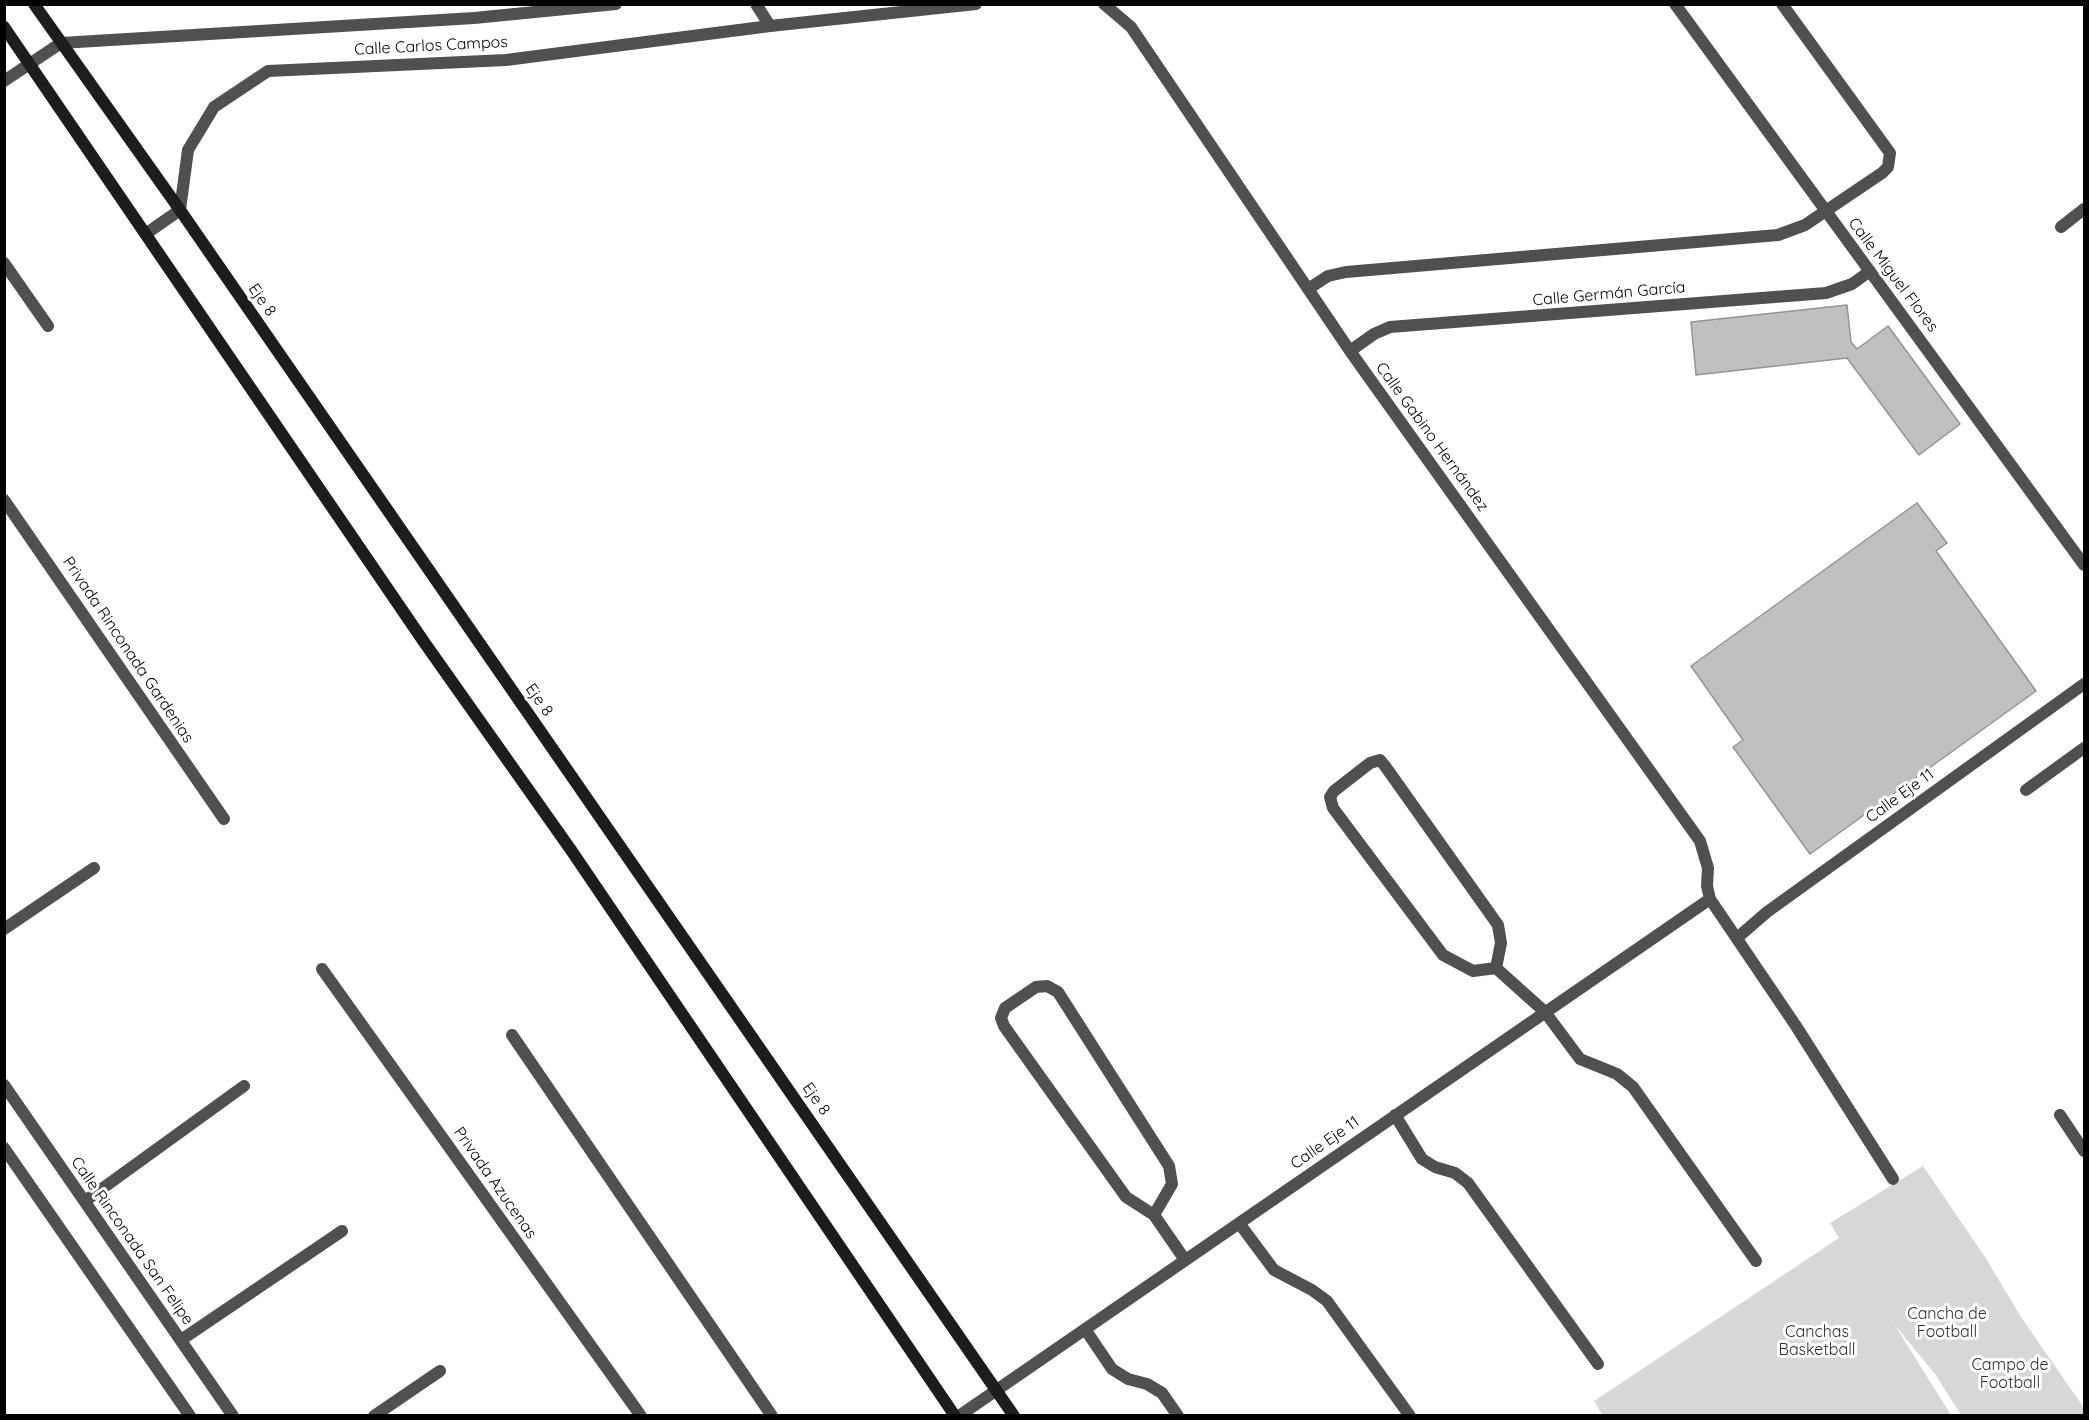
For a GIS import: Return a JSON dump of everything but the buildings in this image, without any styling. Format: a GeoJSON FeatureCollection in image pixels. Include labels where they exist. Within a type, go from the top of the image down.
{"type":"FeatureCollection","features":[{"type":"Feature","properties":{"kind":"main road","name":"Eje 8"},"geometry":{"type":"LineString","coordinates":[[34,4],[180,210],[1014,1416]]}},
{"type":"Feature","properties":{"kind":"main road"},"geometry":{"type":"LineString","coordinates":[[4,27],[147,233],[424,642],[571,850],[957,1416]]}},
{"type":"Feature","properties":{"kind":"street","name":"Calle Carlos Campos"},"geometry":{"type":"LineString","coordinates":[[61,43],[474,18],[616,4]]}},
{"type":"Feature","properties":{"kind":"street"},"geometry":{"type":"LineString","coordinates":[[756,4],[770,26]]}},
{"type":"Feature","properties":{"kind":"street","name":"Calle Carlos Campos"},"geometry":{"type":"LineString","coordinates":[[180,210],[188,150],[214,107],[268,71],[506,60],[770,26],[976,4]]}},
{"type":"Feature","properties":{"kind":"street","name":"Calle Gabino Hernández"},"geometry":{"type":"LineString","coordinates":[[1104,4],[1131,27],[1350,351],[1700,841],[1708,868],[1707,886],[1710,898]]}},
{"type":"Feature","properties":{"kind":"street","name":"Calle Miguel Flores"},"geometry":{"type":"LineString","coordinates":[[1675,4],[2085,565]]}},
{"type":"Feature","properties":{"kind":"street"},"geometry":{"type":"LineString","coordinates":[[1308,289],[1328,276],[1346,272],[1778,235],[1805,225],[1882,173],[1888,167],[1890,153],[1782,4]]}},
{"type":"Feature","properties":{"kind":"street"},"geometry":{"type":"LineString","coordinates":[[4,81],[61,43]]}},
{"type":"Feature","properties":{"kind":"street"},"geometry":{"type":"LineString","coordinates":[[2061,227],[2085,209]]}},
{"type":"Feature","properties":{"kind":"street"},"geometry":{"type":"LineString","coordinates":[[147,233],[180,210]]}},
{"type":"Feature","properties":{"kind":"street"},"geometry":{"type":"LineString","coordinates":[[4,263],[48,326]]}},
{"type":"Feature","properties":{"kind":"street","name":"Calle Germán García"},"geometry":{"type":"LineString","coordinates":[[1350,351],[1374,334],[1390,327],[1826,293],[1852,284],[1870,271]]}},
{"type":"Feature","properties":{"kind":"street","name":"Privada Rinconada Gardenias"},"geometry":{"type":"LineString","coordinates":[[4,500],[224,819]]}},
{"type":"Feature","properties":{"kind":"street","name":"Calle Eje 11"},"geometry":{"type":"LineString","coordinates":[[1737,938],[1767,912],[2085,684]]}},
{"type":"Feature","properties":{"kind":"street"},"geometry":{"type":"LineString","coordinates":[[2026,790],[2085,748]]}},
{"type":"Feature","properties":{"kind":"street"},"geometry":{"type":"LineString","coordinates":[[1496,968],[1501,943],[1498,925],[1385,766],[1380,760],[1370,763],[1334,791],[1330,797],[1333,808],[1443,955],[1473,971],[1496,968],[1545,1012],[1580,1059],[1617,1074],[1633,1087],[1756,1261]]}},
{"type":"Feature","properties":{"kind":"street"},"geometry":{"type":"LineString","coordinates":[[4,929],[94,868]]}},
{"type":"Feature","properties":{"kind":"street"},"geometry":{"type":"LineString","coordinates":[[1710,898],[1893,1179]]}},
{"type":"Feature","properties":{"kind":"street","name":"Calle Eje 11"},"geometry":{"type":"LineString","coordinates":[[957,1416],[1710,898]]}},
{"type":"Feature","properties":{"kind":"street","name":"Privada Azucenas"},"geometry":{"type":"LineString","coordinates":[[322,969],[641,1416]]}},
{"type":"Feature","properties":{"kind":"street"},"geometry":{"type":"LineString","coordinates":[[1154,1215],[1172,1184],[1169,1166],[1058,992],[1047,986],[1036,987],[1005,1008],[1001,1018],[1004,1026],[1126,1197],[1154,1215],[1185,1260]]}},
{"type":"Feature","properties":{"kind":"street"},"geometry":{"type":"LineString","coordinates":[[512,1035],[772,1416]]}},
{"type":"Feature","properties":{"kind":"street"},"geometry":{"type":"LineString","coordinates":[[85,1201],[244,1086]]}},
{"type":"Feature","properties":{"kind":"street","name":"Calle Rinconada San Felipe"},"geometry":{"type":"LineString","coordinates":[[6,1090],[233,1416]]}},
{"type":"Feature","properties":{"kind":"street"},"geometry":{"type":"LineString","coordinates":[[1395,1115],[1422,1159],[1435,1167],[1455,1173],[1468,1183],[1598,1364]]}},
{"type":"Feature","properties":{"kind":"street"},"geometry":{"type":"LineString","coordinates":[[2060,1115],[2085,1151]]}},
{"type":"Feature","properties":{"kind":"street"},"geometry":{"type":"LineString","coordinates":[[4,1148],[190,1416]]}},
{"type":"Feature","properties":{"kind":"street"},"geometry":{"type":"LineString","coordinates":[[1239,1223],[1274,1270],[1312,1290],[1327,1301],[1410,1416]]}},
{"type":"Feature","properties":{"kind":"street"},"geometry":{"type":"LineString","coordinates":[[181,1340],[342,1231]]}},
{"type":"Feature","properties":{"kind":"street"},"geometry":{"type":"LineString","coordinates":[[1085,1329],[1112,1369],[1128,1379],[1148,1384],[1162,1393],[1178,1416]]}},
{"type":"Feature","properties":{"kind":"street"},"geometry":{"type":"LineString","coordinates":[[374,1416],[440,1371]]}},
{"type":"Feature","properties":{"kind":"green space"},"geometry":{"type":"Polygon","coordinates":[[[1923,1166],[1985,1257],[2021,1317],[2084,1408],[2084,1415],[1961,1415],[1935,1374],[1894,1324],[1951,1415],[1603,1416],[1594,1401],[1839,1238],[1830,1223],[1923,1166]]]}},
{"type":"Feature","properties":{"kind":"park label","name":"Cancha de Football"},"geometry":{"type":"Point","coordinates":[1947,1323]}},
{"type":"Feature","properties":{"kind":"park label","name":"Canchas Basketball"},"geometry":{"type":"Point","coordinates":[1817,1341]}},
{"type":"Feature","properties":{"kind":"park label","name":"Campo de Football"},"geometry":{"type":"Point","coordinates":[2010,1374]}}]}
